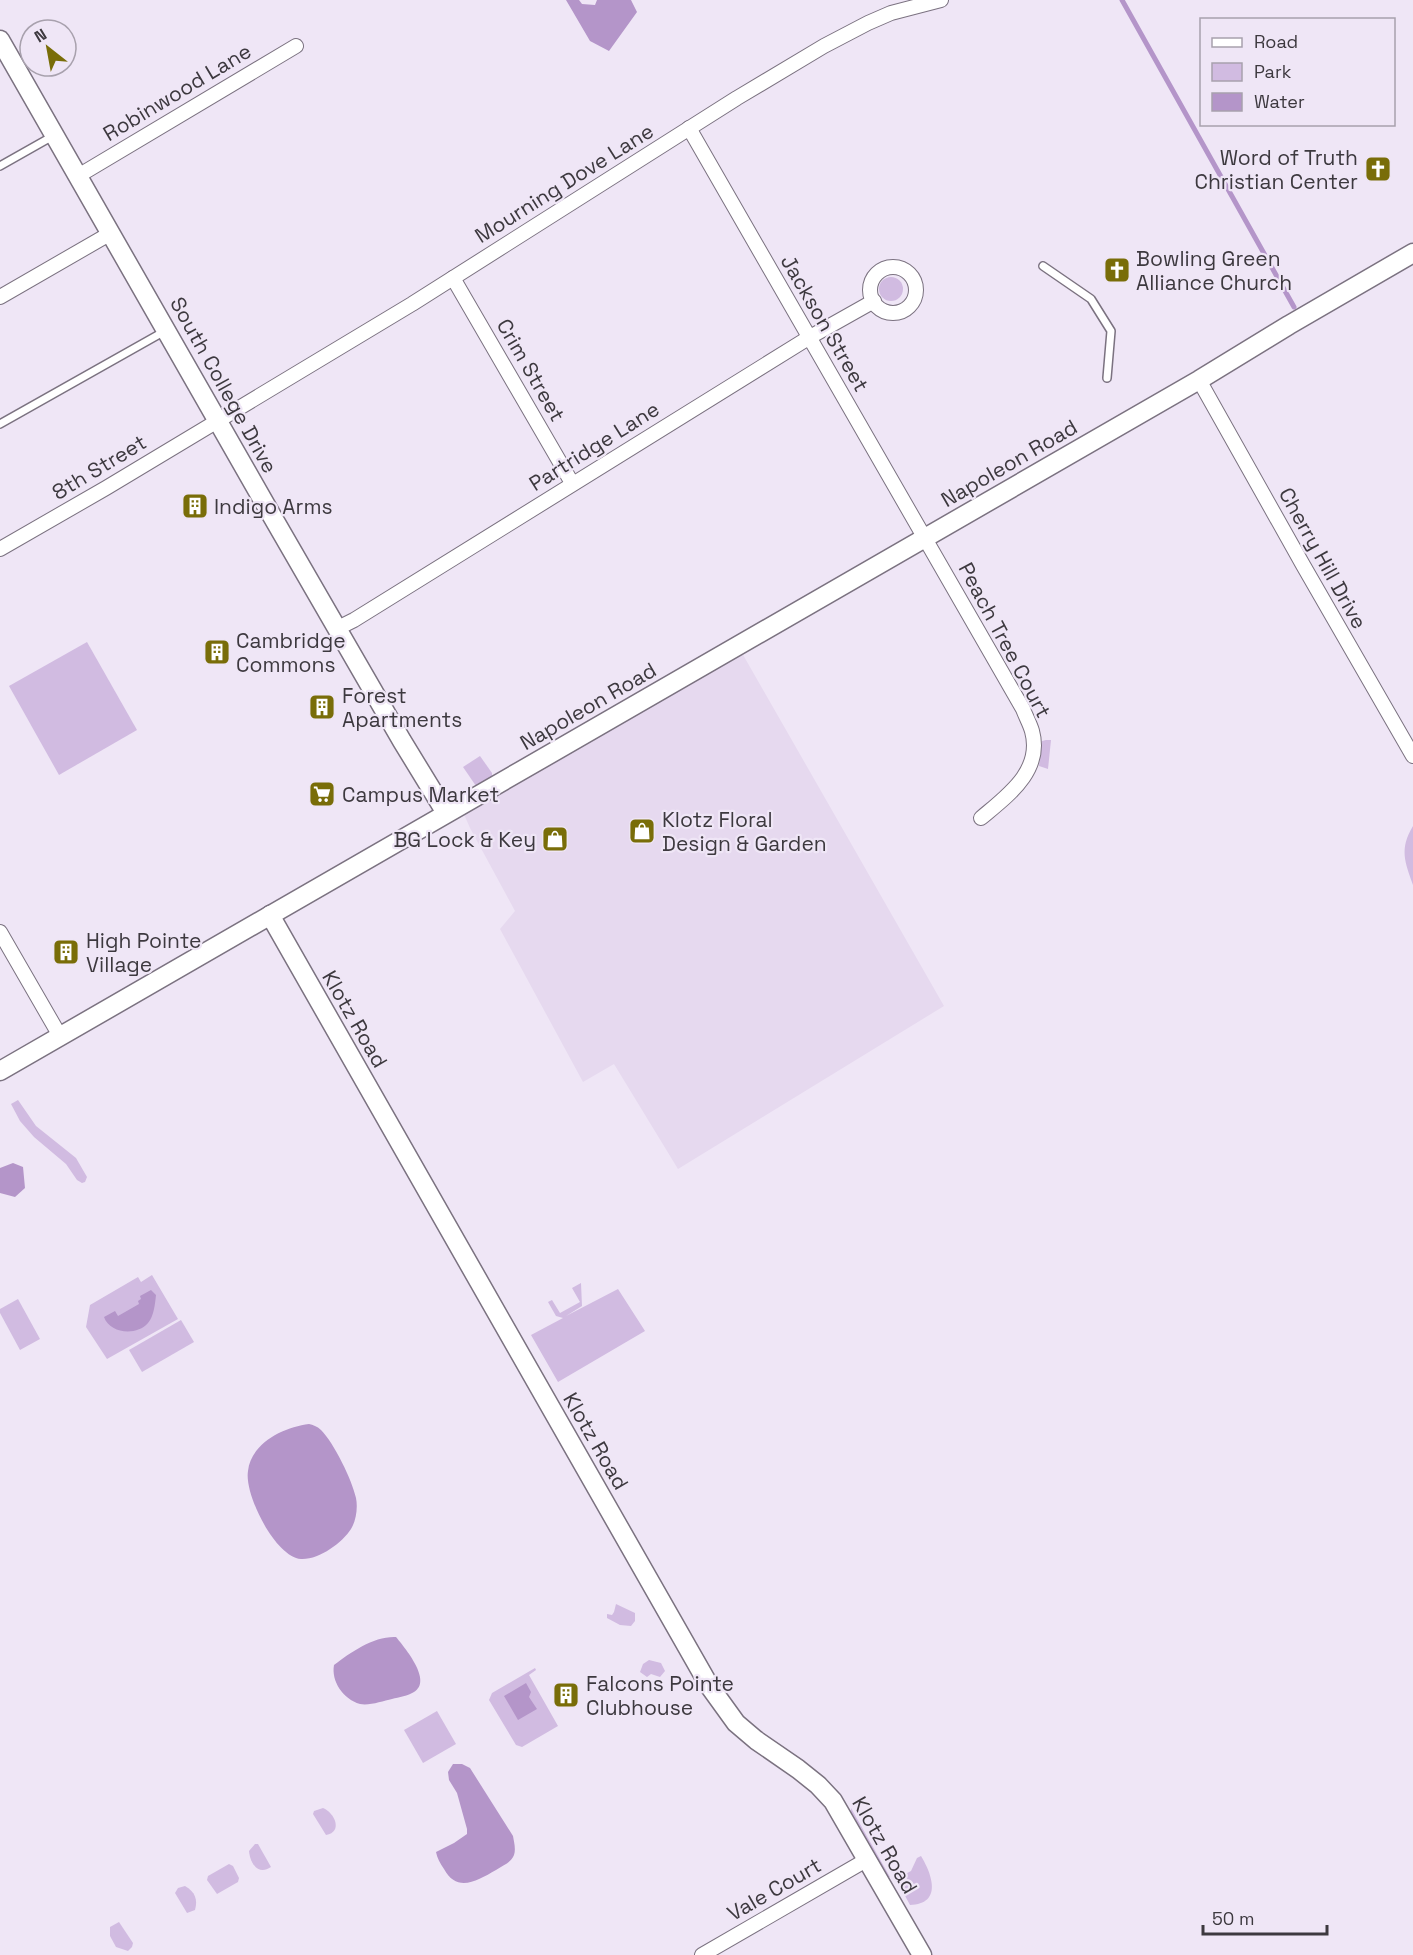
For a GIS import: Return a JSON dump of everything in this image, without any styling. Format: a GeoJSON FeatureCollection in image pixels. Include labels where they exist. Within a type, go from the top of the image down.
{"type":"FeatureCollection","features":[{"type":"Feature","properties":{"kind":"street","name":"Mourning Dove Lane"},"geometry":{"type":"LineString","coordinates":[[218,421],[453,278],[689,128],[815,52],[891,13],[941,0]]}},
{"type":"Feature","properties":{"kind":"street","name":"South College Drive"},"geometry":{"type":"LineString","coordinates":[[1,43],[446,813]]}},
{"type":"Feature","properties":{"kind":"street","name":"Robinwood Lane"},"geometry":{"type":"LineString","coordinates":[[78,176],[296,46]]}},
{"type":"Feature","properties":{"kind":"street","name":"Jackson Street"},"geometry":{"type":"LineString","coordinates":[[689,128],[925,538]]}},
{"type":"Feature","properties":{"kind":"street"},"geometry":{"type":"LineString","coordinates":[[0,297],[111,233]]}},
{"type":"Feature","properties":{"kind":"street","name":"Napoleon Road"},"geometry":{"type":"LineString","coordinates":[[0,1071],[1199,380],[1288,325],[1413,253]]}},
{"type":"Feature","properties":{"kind":"street","name":"Crim Street"},"geometry":{"type":"LineString","coordinates":[[453,278],[572,483]]}},
{"type":"Feature","properties":{"kind":"street","name":"Partridge Lane"},"geometry":{"type":"LineString","coordinates":[[338,628],[810,337],[874,301]]}},
{"type":"Feature","properties":{"kind":"street","name":"Cherry Hill Drive"},"geometry":{"type":"LineString","coordinates":[[1199,380],[1413,756]]}},
{"type":"Feature","properties":{"kind":"street","name":"8th Street"},"geometry":{"type":"LineString","coordinates":[[0,549],[218,421]]}},
{"type":"Feature","properties":{"kind":"street","name":"Peach Tree Court"},"geometry":{"type":"LineString","coordinates":[[925,538],[1023,709],[1032,732],[1034,746],[1027,774],[1005,798],[981,818]]}},
{"type":"Feature","properties":{"kind":"street","name":"Klotz Road"},"geometry":{"type":"LineString","coordinates":[[270,915],[710,1687],[736,1723],[818,1785],[833,1801],[922,1955]]}},
{"type":"Feature","properties":{"kind":"street"},"geometry":{"type":"LineString","coordinates":[[0,932],[60,1036]]}},
{"type":"Feature","properties":{"kind":"street","name":"Vale Court"},"geometry":{"type":"LineString","coordinates":[[702,1955],[868,1859]]}},
{"type":"Feature","properties":{"kind":"lane"},"geometry":{"type":"LineString","coordinates":[[0,166],[55,134]]}},
{"type":"Feature","properties":{"kind":"lane"},"geometry":{"type":"LineString","coordinates":[[1043,266],[1091,298],[1111,332],[1107,378]]}},
{"type":"Feature","properties":{"kind":"lane"},"geometry":{"type":"LineString","coordinates":[[0,424],[167,329]]}},
{"type":"Feature","properties":{"kind":"shaded area"},"geometry":{"type":"Polygon","coordinates":[[[738,646],[944,1006],[678,1169],[614,1064],[583,1082],[500,929],[515,911],[460,805],[738,646]]]}},
{"type":"Feature","properties":{"kind":"green space"},"geometry":{"type":"Polygon","coordinates":[[[891,277],[900,280],[903,289],[900,298],[891,301],[882,298],[879,289],[882,280],[891,277]]]}},
{"type":"Feature","properties":{"kind":"green space"},"geometry":{"type":"Polygon","coordinates":[[[87,642],[137,730],[59,775],[9,686],[87,642]]]}},
{"type":"Feature","properties":{"kind":"green space"},"geometry":{"type":"Polygon","coordinates":[[[1051,740],[1048,769],[1039,766],[1042,741],[1051,740]]]}},
{"type":"Feature","properties":{"kind":"green space"},"geometry":{"type":"Polygon","coordinates":[[[480,756],[492,773],[492,777],[476,786],[463,767],[480,756]]]}},
{"type":"Feature","properties":{"kind":"green space"},"geometry":{"type":"Polygon","coordinates":[[[1413,826],[1413,885],[1406,862],[1405,849],[1413,826]]]}},
{"type":"Feature","properties":{"kind":"green space"},"geometry":{"type":"Polygon","coordinates":[[[18,1100],[36,1126],[76,1158],[87,1177],[85,1182],[77,1180],[66,1164],[34,1137],[20,1121],[11,1104],[18,1100]]]}},
{"type":"Feature","properties":{"kind":"green space"},"geometry":{"type":"Polygon","coordinates":[[[152,1275],[178,1319],[107,1359],[86,1327],[90,1305],[138,1277],[141,1282],[152,1275]]]}},
{"type":"Feature","properties":{"kind":"green space"},"geometry":{"type":"Polygon","coordinates":[[[581,1283],[582,1306],[566,1316],[618,1289],[645,1331],[558,1382],[531,1335],[563,1318],[556,1316],[548,1302],[552,1300],[560,1313],[580,1302],[572,1288],[581,1283]]]}},
{"type":"Feature","properties":{"kind":"green space"},"geometry":{"type":"Polygon","coordinates":[[[18,1299],[40,1339],[20,1350],[0,1313],[0,1309],[18,1299]]]}},
{"type":"Feature","properties":{"kind":"green space"},"geometry":{"type":"Polygon","coordinates":[[[181,1320],[194,1342],[142,1372],[129,1350],[181,1320]]]}},
{"type":"Feature","properties":{"kind":"green space"},"geometry":{"type":"Polygon","coordinates":[[[616,1604],[635,1613],[635,1621],[631,1626],[620,1625],[607,1618],[607,1614],[612,1615],[614,1612],[616,1604]]]}},
{"type":"Feature","properties":{"kind":"green space"},"geometry":{"type":"Polygon","coordinates":[[[649,1660],[661,1663],[665,1671],[660,1677],[651,1674],[647,1677],[640,1672],[643,1664],[649,1660]]]}},
{"type":"Feature","properties":{"kind":"green space"},"geometry":{"type":"Polygon","coordinates":[[[535,1668],[536,1670],[529,1675],[558,1726],[522,1747],[516,1745],[489,1700],[492,1693],[535,1668]]]}},
{"type":"Feature","properties":{"kind":"green space"},"geometry":{"type":"Polygon","coordinates":[[[437,1711],[456,1744],[423,1763],[404,1730],[437,1711]]]}},
{"type":"Feature","properties":{"kind":"green space"},"geometry":{"type":"Polygon","coordinates":[[[323,1808],[334,1818],[336,1826],[331,1833],[326,1835],[313,1814],[314,1811],[323,1808]]]}},
{"type":"Feature","properties":{"kind":"green space"},"geometry":{"type":"Polygon","coordinates":[[[851,1808],[890,1877],[888,1878],[851,1812],[851,1808]]]}},
{"type":"Feature","properties":{"kind":"green space"},"geometry":{"type":"Polygon","coordinates":[[[255,1844],[258,1844],[271,1867],[262,1870],[255,1867],[249,1851],[255,1844]]]}},
{"type":"Feature","properties":{"kind":"green space"},"geometry":{"type":"Polygon","coordinates":[[[921,1856],[929,1871],[931,1894],[920,1903],[910,1905],[896,1879],[911,1871],[917,1858],[921,1856]]]}},
{"type":"Feature","properties":{"kind":"green space"},"geometry":{"type":"Polygon","coordinates":[[[229,1864],[233,1866],[239,1878],[238,1882],[217,1894],[207,1880],[208,1876],[229,1864]]]}},
{"type":"Feature","properties":{"kind":"green space"},"geometry":{"type":"Polygon","coordinates":[[[185,1886],[193,1893],[196,1902],[195,1910],[187,1913],[175,1893],[178,1888],[185,1886]]]}},
{"type":"Feature","properties":{"kind":"green space"},"geometry":{"type":"Polygon","coordinates":[[[119,1922],[133,1943],[128,1951],[116,1947],[110,1936],[110,1927],[119,1922]]]}},
{"type":"Feature","properties":{"kind":"water"},"geometry":{"type":"Polygon","coordinates":[[[566,0],[579,0],[582,4],[595,5],[597,0],[631,0],[637,12],[609,51],[590,41],[566,0]]]}},
{"type":"Feature","properties":{"kind":"water"},"geometry":{"type":"Polygon","coordinates":[[[13,1163],[23,1167],[25,1188],[15,1197],[0,1193],[0,1168],[13,1163]]]}},
{"type":"Feature","properties":{"kind":"water"},"geometry":{"type":"Polygon","coordinates":[[[151,1290],[156,1295],[154,1310],[150,1320],[143,1327],[124,1331],[107,1323],[104,1317],[115,1311],[118,1316],[139,1304],[140,1296],[151,1290]]]}},
{"type":"Feature","properties":{"kind":"water"},"geometry":{"type":"Polygon","coordinates":[[[309,1424],[321,1430],[337,1452],[354,1490],[357,1510],[353,1526],[342,1540],[322,1554],[301,1559],[291,1556],[281,1548],[263,1523],[251,1494],[248,1471],[255,1452],[270,1438],[289,1429],[309,1424]]]}},
{"type":"Feature","properties":{"kind":"water"},"geometry":{"type":"Polygon","coordinates":[[[396,1637],[416,1664],[420,1680],[419,1687],[409,1694],[372,1704],[360,1704],[348,1698],[336,1683],[334,1665],[371,1642],[396,1637]]]}},
{"type":"Feature","properties":{"kind":"water"},"geometry":{"type":"Polygon","coordinates":[[[526,1683],[531,1692],[529,1697],[537,1709],[518,1720],[504,1696],[526,1683]]]}},
{"type":"Feature","properties":{"kind":"water"},"geometry":{"type":"Polygon","coordinates":[[[453,1764],[462,1764],[470,1768],[513,1836],[515,1846],[513,1858],[509,1862],[482,1878],[468,1883],[455,1881],[449,1876],[436,1852],[467,1834],[457,1793],[449,1780],[448,1772],[453,1764]]]}},
{"type":"Feature","properties":{"kind":"waterway"},"geometry":{"type":"LineString","coordinates":[[1122,0],[1294,307]]}},
{"type":"Feature","properties":{"kind":"place","name":"Word of Truth Christian Center"},"geometry":{"type":"Point","coordinates":[1378,169]}},
{"type":"Feature","properties":{"kind":"place","name":"Bowling Green Alliance Church"},"geometry":{"type":"Point","coordinates":[1117,270]}},
{"type":"Feature","properties":{"kind":"place","name":"Indigo Arms"},"geometry":{"type":"Point","coordinates":[195,506]}},
{"type":"Feature","properties":{"kind":"place","name":"Cambridge Commons"},"geometry":{"type":"Point","coordinates":[217,652]}},
{"type":"Feature","properties":{"kind":"place","name":"Forest Apartments"},"geometry":{"type":"Point","coordinates":[322,707]}},
{"type":"Feature","properties":{"kind":"place","name":"Campus Market"},"geometry":{"type":"Point","coordinates":[322,794]}},
{"type":"Feature","properties":{"kind":"place","name":"Klotz Floral Design & Garden"},"geometry":{"type":"Point","coordinates":[642,831]}},
{"type":"Feature","properties":{"kind":"place","name":"BG Lock & Key"},"geometry":{"type":"Point","coordinates":[555,839]}},
{"type":"Feature","properties":{"kind":"place","name":"High Pointe Village"},"geometry":{"type":"Point","coordinates":[66,952]}},
{"type":"Feature","properties":{"kind":"place","name":"Falcons Pointe Clubhouse"},"geometry":{"type":"Point","coordinates":[566,1695]}}]}
